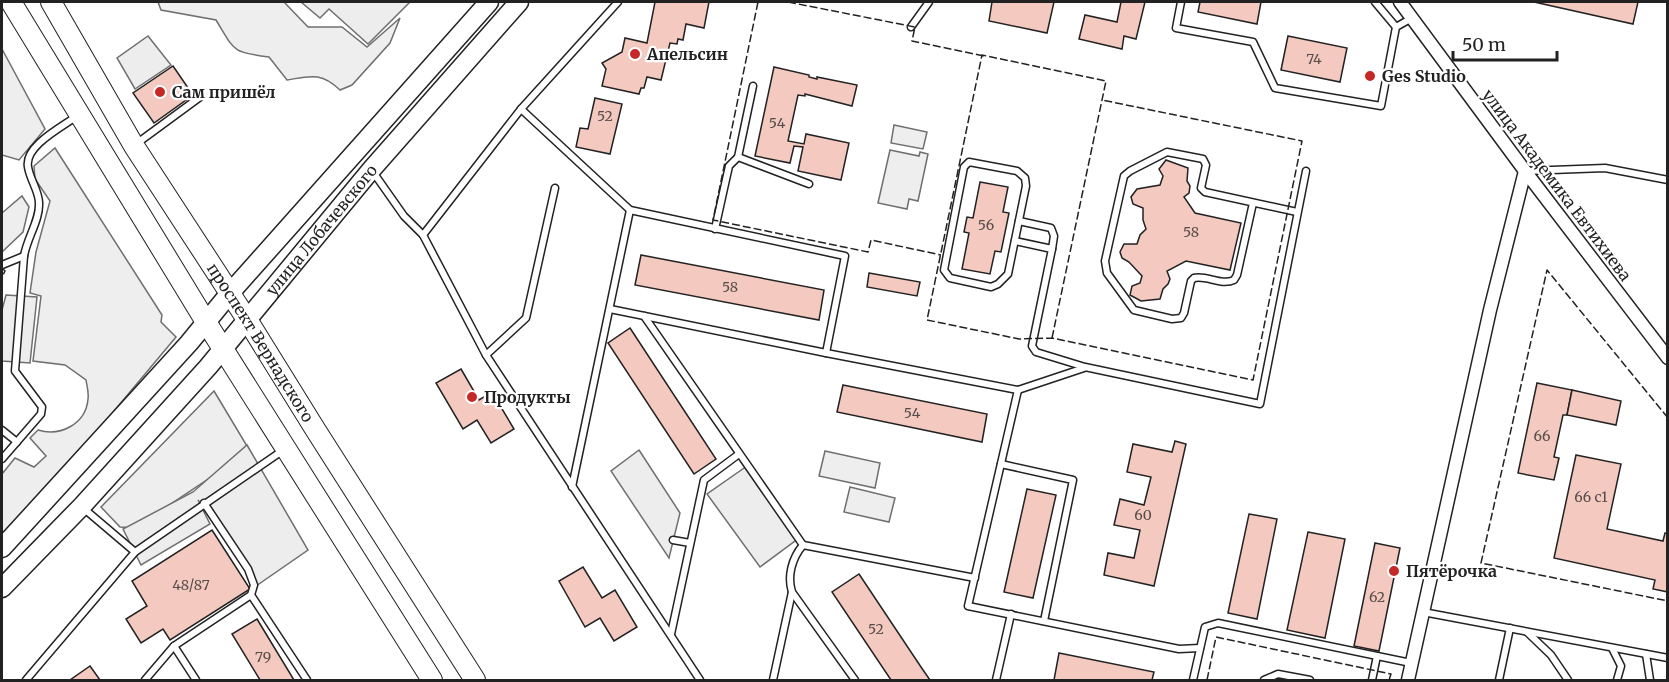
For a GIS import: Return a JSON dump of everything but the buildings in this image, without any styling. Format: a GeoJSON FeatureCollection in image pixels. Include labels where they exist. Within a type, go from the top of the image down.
{"type":"FeatureCollection","features":[{"type":"Feature","properties":{"kind":"main road","name":"проспект Вернадского"},"geometry":{"type":"LineString","coordinates":[[11,2],[206,322],[432,681]]}},
{"type":"Feature","properties":{"kind":"main road","name":"проспект Вернадского"},"geometry":{"type":"LineString","coordinates":[[51,2],[134,146],[248,321],[475,681]]}},
{"type":"Feature","properties":{"kind":"main road","name":"улица Лобачевского"},"geometry":{"type":"LineString","coordinates":[[2,548],[189,343],[230,293],[489,2]]}},
{"type":"Feature","properties":{"kind":"main road","name":"улица Лобачевского"},"geometry":{"type":"LineString","coordinates":[[2,588],[82,506],[224,349],[371,170],[519,2]]}},
{"type":"Feature","properties":{"kind":"street","name":"улица Академика Евтихиева"},"geometry":{"type":"LineString","coordinates":[[1400,2],[1668,358]]}},
{"type":"Feature","properties":{"kind":"street"},"geometry":{"type":"LineString","coordinates":[[1408,681],[1490,310],[1525,171]]}},
{"type":"Feature","properties":{"kind":"lane"},"geometry":{"type":"LineString","coordinates":[[423,236],[521,109],[618,2]]}},
{"type":"Feature","properties":{"kind":"lane"},"geometry":{"type":"LineString","coordinates":[[911,27],[929,2]]}},
{"type":"Feature","properties":{"kind":"lane"},"geometry":{"type":"LineString","coordinates":[[1181,2],[1176,28],[1253,42],[1275,88],[1381,106],[1396,27],[1412,18]]}},
{"type":"Feature","properties":{"kind":"lane"},"geometry":{"type":"LineString","coordinates":[[1375,2],[1396,27]]}},
{"type":"Feature","properties":{"kind":"lane"},"geometry":{"type":"LineString","coordinates":[[715,229],[729,166],[738,157],[753,86]]}},
{"type":"Feature","properties":{"kind":"lane"},"geometry":{"type":"LineString","coordinates":[[134,146],[200,97]]}},
{"type":"Feature","properties":{"kind":"lane"},"geometry":{"type":"LineString","coordinates":[[521,109],[630,210],[845,256],[826,352]]}},
{"type":"Feature","properties":{"kind":"lane"},"geometry":{"type":"LineString","coordinates":[[2,459],[41,414],[42,407],[15,371],[26,242],[39,210],[39,201],[28,166],[29,156],[38,144],[79,115]]}},
{"type":"Feature","properties":{"kind":"lane"},"geometry":{"type":"LineString","coordinates":[[1253,203],[1234,280],[1225,282],[1201,277],[1194,278],[1191,281],[1181,318],[1172,319],[1134,310],[1107,273],[1105,261],[1124,176],[1164,154],[1172,152],[1203,159],[1206,165],[1201,188],[1204,192],[1253,203],[1297,213]]}},
{"type":"Feature","properties":{"kind":"lane"},"geometry":{"type":"LineString","coordinates":[[738,157],[809,184]]}},
{"type":"Feature","properties":{"kind":"lane"},"geometry":{"type":"LineString","coordinates":[[973,162],[1021,173],[1025,178],[1026,186],[1015,241],[1008,274],[998,284],[991,286],[950,278],[946,275],[944,266],[966,164],[973,162]]}},
{"type":"Feature","properties":{"kind":"lane"},"geometry":{"type":"LineString","coordinates":[[1525,171],[1605,168],[1668,180]]}},
{"type":"Feature","properties":{"kind":"lane"},"geometry":{"type":"LineString","coordinates":[[371,170],[404,216],[423,236],[486,355],[700,681]]}},
{"type":"Feature","properties":{"kind":"lane"},"geometry":{"type":"LineString","coordinates":[[1019,221],[1052,228],[1054,236],[1033,339],[1033,350],[1039,354],[1085,368],[1260,404],[1306,171]]}},
{"type":"Feature","properties":{"kind":"lane"},"geometry":{"type":"LineString","coordinates":[[486,355],[526,318],[555,188]]}},
{"type":"Feature","properties":{"kind":"lane"},"geometry":{"type":"LineString","coordinates":[[572,487],[630,210]]}},
{"type":"Feature","properties":{"kind":"lane"},"geometry":{"type":"LineString","coordinates":[[1015,241],[1052,249]]}},
{"type":"Feature","properties":{"kind":"lane"},"geometry":{"type":"LineString","coordinates":[[2,265],[24,256]]}},
{"type":"Feature","properties":{"kind":"lane"},"geometry":{"type":"LineString","coordinates":[[610,309],[1018,390],[1085,368]]}},
{"type":"Feature","properties":{"kind":"lane"},"geometry":{"type":"LineString","coordinates":[[644,316],[803,545],[975,578]]}},
{"type":"Feature","properties":{"kind":"lane"},"geometry":{"type":"LineString","coordinates":[[1018,390],[968,606],[1179,650],[1200,648]]}},
{"type":"Feature","properties":{"kind":"lane"},"geometry":{"type":"LineString","coordinates":[[2,430],[17,442]]}},
{"type":"Feature","properties":{"kind":"lane"},"geometry":{"type":"LineString","coordinates":[[26,681],[135,552],[286,448]]}},
{"type":"Feature","properties":{"kind":"lane"},"geometry":{"type":"LineString","coordinates":[[671,634],[704,480],[739,454]]}},
{"type":"Feature","properties":{"kind":"lane"},"geometry":{"type":"LineString","coordinates":[[1001,464],[1073,480],[1044,621]]}},
{"type":"Feature","properties":{"kind":"lane"},"geometry":{"type":"LineString","coordinates":[[145,681],[174,646],[251,595],[254,585],[248,569],[204,503]]}},
{"type":"Feature","properties":{"kind":"lane"},"geometry":{"type":"LineString","coordinates":[[82,506],[135,552]]}},
{"type":"Feature","properties":{"kind":"lane"},"geometry":{"type":"LineString","coordinates":[[673,540],[690,543]]}},
{"type":"Feature","properties":{"kind":"lane"},"geometry":{"type":"LineString","coordinates":[[803,545],[795,554],[789,582],[792,592],[855,681]]}},
{"type":"Feature","properties":{"kind":"lane"},"geometry":{"type":"LineString","coordinates":[[772,681],[792,592]]}},
{"type":"Feature","properties":{"kind":"lane"},"geometry":{"type":"LineString","coordinates":[[251,595],[307,681]]}},
{"type":"Feature","properties":{"kind":"lane"},"geometry":{"type":"LineString","coordinates":[[1423,611],[1668,658]]}},
{"type":"Feature","properties":{"kind":"lane"},"geometry":{"type":"LineString","coordinates":[[996,681],[1011,614]]}},
{"type":"Feature","properties":{"kind":"lane"},"geometry":{"type":"LineString","coordinates":[[1193,681],[1205,627],[1218,623],[1411,663]]}},
{"type":"Feature","properties":{"kind":"lane"},"geometry":{"type":"LineString","coordinates":[[1499,681],[1510,628]]}},
{"type":"Feature","properties":{"kind":"lane"},"geometry":{"type":"LineString","coordinates":[[1527,632],[1551,655],[1568,681]]}},
{"type":"Feature","properties":{"kind":"lane"},"geometry":{"type":"LineString","coordinates":[[174,646],[196,681]]}},
{"type":"Feature","properties":{"kind":"lane"},"geometry":{"type":"LineString","coordinates":[[1612,648],[1622,666],[1617,681]]}},
{"type":"Feature","properties":{"kind":"lane"},"geometry":{"type":"LineString","coordinates":[[1646,654],[1650,681]]}},
{"type":"Feature","properties":{"kind":"lane"},"geometry":{"type":"LineString","coordinates":[[1372,681],[1377,656]]}},
{"type":"Feature","properties":{"kind":"lane"},"geometry":{"type":"LineString","coordinates":[[1264,681],[1278,674],[1310,681]]}},
{"type":"Feature","properties":{"kind":"shaded area"},"geometry":{"type":"Polygon","coordinates":[[[158,2],[284,2],[308,27],[342,27],[367,47],[400,18],[390,43],[352,85],[340,90],[321,78],[303,77],[287,80],[269,57],[235,48],[216,20],[161,10],[158,2]]]}},
{"type":"Feature","properties":{"kind":"shaded area"},"geometry":{"type":"Polygon","coordinates":[[[301,2],[410,2],[368,44],[329,9],[320,18],[301,2]]]}},
{"type":"Feature","properties":{"kind":"shaded area"},"geometry":{"type":"Polygon","coordinates":[[[148,36],[171,65],[135,89],[117,58],[148,36]]]}},
{"type":"Feature","properties":{"kind":"shaded area"},"geometry":{"type":"Polygon","coordinates":[[[2,49],[45,129],[19,160],[2,155],[2,49]]]}},
{"type":"Feature","properties":{"kind":"shaded area"},"geometry":{"type":"Polygon","coordinates":[[[894,125],[927,132],[923,149],[891,143],[894,125]]]}},
{"type":"Feature","properties":{"kind":"shaded area"},"geometry":{"type":"Polygon","coordinates":[[[55,148],[162,315],[161,322],[176,337],[2,539],[2,474],[15,458],[34,467],[46,456],[30,438],[38,430],[55,432],[71,427],[82,415],[88,399],[86,380],[65,365],[33,361],[41,296],[30,293],[36,252],[50,201],[35,179],[34,166],[55,148]]]}},
{"type":"Feature","properties":{"kind":"shaded area"},"geometry":{"type":"Polygon","coordinates":[[[890,150],[919,156],[920,152],[928,154],[918,201],[909,199],[907,209],[878,203],[890,150]]]}},
{"type":"Feature","properties":{"kind":"shaded area"},"geometry":{"type":"Polygon","coordinates":[[[22,196],[29,207],[23,232],[2,252],[2,213],[22,196]]]}},
{"type":"Feature","properties":{"kind":"shaded area"},"geometry":{"type":"Polygon","coordinates":[[[6,295],[37,297],[30,363],[2,361],[2,310],[6,295]]]}},
{"type":"Feature","properties":{"kind":"shaded area"},"geometry":{"type":"Polygon","coordinates":[[[214,391],[250,451],[135,528],[120,527],[101,507],[214,391]]]}},
{"type":"Feature","properties":{"kind":"shaded area"},"geometry":{"type":"Polygon","coordinates":[[[247,445],[308,550],[256,586],[198,500],[210,524],[141,565],[123,529],[193,492],[247,445]]]}},
{"type":"Feature","properties":{"kind":"shaded area"},"geometry":{"type":"Polygon","coordinates":[[[639,450],[680,513],[669,558],[611,471],[639,450]]]}},
{"type":"Feature","properties":{"kind":"shaded area"},"geometry":{"type":"Polygon","coordinates":[[[825,451],[880,463],[875,488],[819,476],[825,451]]]}},
{"type":"Feature","properties":{"kind":"shaded area"},"geometry":{"type":"Polygon","coordinates":[[[747,466],[799,538],[760,567],[707,494],[747,466]]]}},
{"type":"Feature","properties":{"kind":"shaded area"},"geometry":{"type":"Polygon","coordinates":[[[850,487],[895,498],[889,522],[844,512],[850,487]]]}},
{"type":"Feature","properties":{"kind":"fence"},"geometry":{"type":"LineString","coordinates":[[758,2],[713,220],[868,252],[871,240],[941,255]]}},
{"type":"Feature","properties":{"kind":"fence"},"geometry":{"type":"LineString","coordinates":[[788,2],[915,27],[912,41],[984,56]]}},
{"type":"Feature","properties":{"kind":"fence"},"geometry":{"type":"LineString","coordinates":[[1052,338],[1106,81],[982,55],[927,320],[1019,339],[1052,338],[1253,380],[1302,141],[1102,100]]}},
{"type":"Feature","properties":{"kind":"fence"},"geometry":{"type":"LineString","coordinates":[[2,268],[5,271],[2,277]]}},
{"type":"Feature","properties":{"kind":"fence"},"geometry":{"type":"LineString","coordinates":[[1668,418],[1547,270],[1481,563],[1668,601]]}},
{"type":"Feature","properties":{"kind":"fence"},"geometry":{"type":"LineString","coordinates":[[1207,680],[1216,637],[1391,674],[1389,680]]}},
{"type":"Feature","properties":{"kind":"place","name":"Апельсин"},"geometry":{"type":"Point","coordinates":[635,54]}},
{"type":"Feature","properties":{"kind":"place","name":"Ges Studio"},"geometry":{"type":"Point","coordinates":[1370,76]}},
{"type":"Feature","properties":{"kind":"place","name":"Сам пришёл"},"geometry":{"type":"Point","coordinates":[160,92]}},
{"type":"Feature","properties":{"kind":"place","name":"Продукты"},"geometry":{"type":"Point","coordinates":[472,397]}},
{"type":"Feature","properties":{"kind":"place","name":"Пятёрочка"},"geometry":{"type":"Point","coordinates":[1394,571]}}]}
